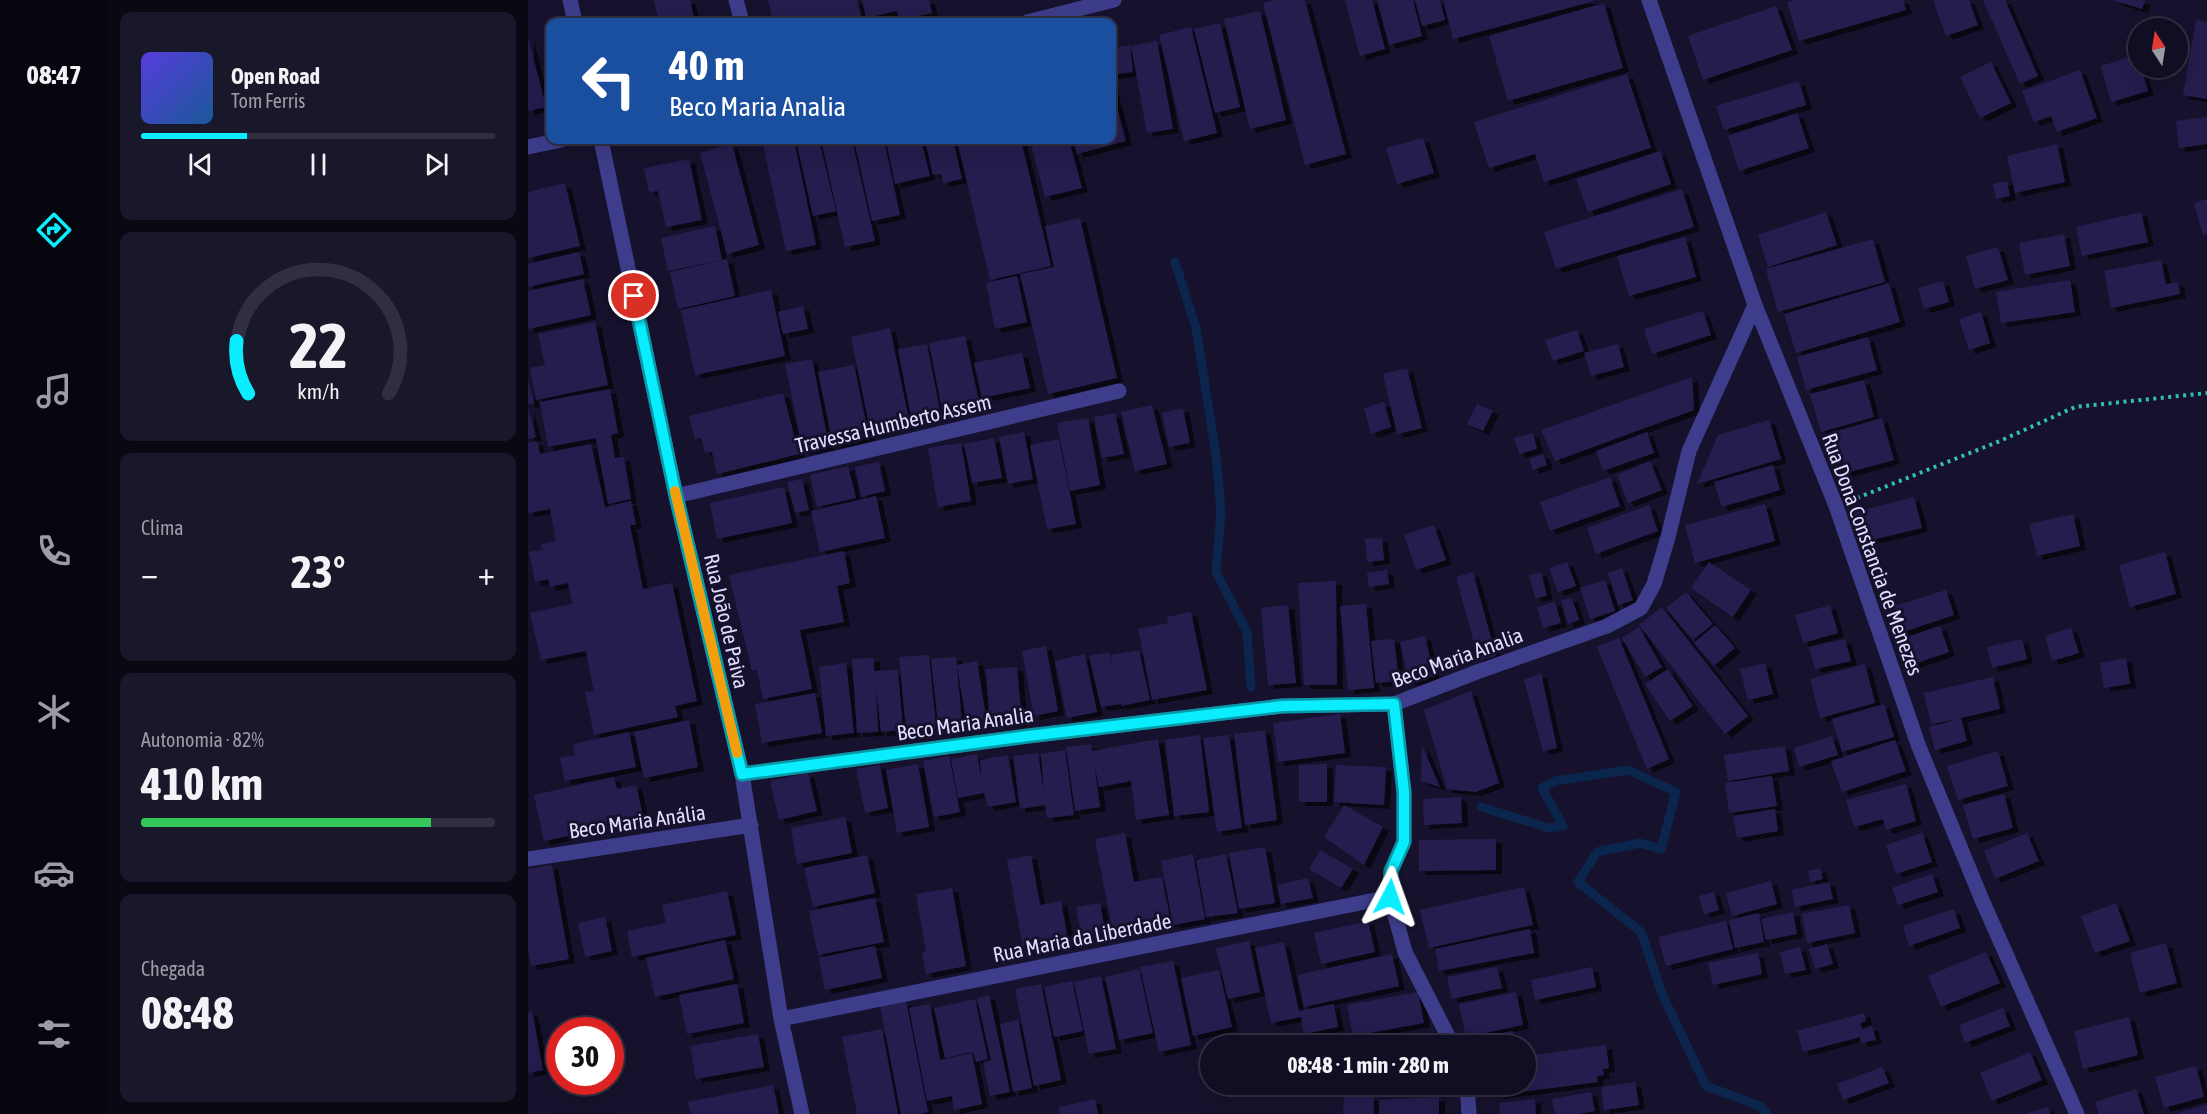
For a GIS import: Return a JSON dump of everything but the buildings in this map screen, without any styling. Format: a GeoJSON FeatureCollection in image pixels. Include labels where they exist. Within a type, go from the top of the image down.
{"type":"FeatureCollection","features":[{"type":"Feature","properties":{"kind":"street"},"geometry":{"type":"LineString","coordinates":[[570,0],[574,18]]}},
{"type":"Feature","properties":{"kind":"street"},"geometry":{"type":"LineString","coordinates":[[736,0],[741,18]]}},
{"type":"Feature","properties":{"kind":"street"},"geometry":{"type":"LineString","coordinates":[[1043,18],[1114,0]]}},
{"type":"Feature","properties":{"kind":"street","name":"Rua Dona Constancia de Menezes"},"geometry":{"type":"LineString","coordinates":[[1649,0],[1755,305],[1836,506],[1919,747],[1982,900],[2077,1114]]}},
{"type":"Feature","properties":{"kind":"street"},"geometry":{"type":"LineString","coordinates":[[528,147],[546,143]]}},
{"type":"Feature","properties":{"kind":"street","name":"Rua João de Paiva"},"geometry":{"type":"LineString","coordinates":[[602,144],[676,496],[742,774],[781,1019],[802,1114]]}},
{"type":"Feature","properties":{"kind":"street","name":"Beco Maria Analia"},"geometry":{"type":"LineString","coordinates":[[742,774],[1028,736],[1282,706],[1394,704],[1607,626],[1641,608],[1654,584],[1689,451],[1755,305]]}},
{"type":"Feature","properties":{"kind":"street","name":"Travessa Humberto Assem"},"geometry":{"type":"LineString","coordinates":[[676,496],[1119,391]]}},
{"type":"Feature","properties":{"kind":"street"},"geometry":{"type":"LineString","coordinates":[[1394,704],[1404,792],[1404,842],[1391,871],[1390,897],[1405,952],[1447,1035]]}},
{"type":"Feature","properties":{"kind":"street","name":"Beco Maria Anália"},"geometry":{"type":"LineString","coordinates":[[528,858],[751,825]]}},
{"type":"Feature","properties":{"kind":"street","name":"Rua Maria da Liberdade"},"geometry":{"type":"LineString","coordinates":[[781,1019],[1390,897]]}},
{"type":"Feature","properties":{"kind":"street"},"geometry":{"type":"LineString","coordinates":[[1468,1095],[1469,1114]]}},
{"type":"Feature","properties":{"kind":"path"},"geometry":{"type":"LineString","coordinates":[[1836,506],[1990,445],[2075,407],[2207,393]]}},
{"type":"Feature","properties":{"kind":"waterway"},"geometry":{"type":"LineString","coordinates":[[1175,262],[1196,328],[1216,455],[1221,512],[1216,572],[1247,632],[1251,687]]}},
{"type":"Feature","properties":{"kind":"waterway"},"geometry":{"type":"LineString","coordinates":[[1481,807],[1549,828],[1563,826],[1542,788],[1555,781],[1628,770],[1676,792],[1661,849],[1640,843],[1597,852],[1578,882],[1641,932],[1663,996],[1706,1086],[1760,1106],[1767,1114]]}},
{"type":"Feature","properties":{"kind":"slow traffic"},"geometry":{"type":"LineString","coordinates":[[675,491],[737,753]]}},
{"type":"Feature","properties":{"kind":"route"},"geometry":{"type":"LineString","coordinates":[[634,296],[676,496],[742,774],[1028,736],[1282,706],[1394,704],[1404,792],[1404,842],[1391,871],[1390,897]]}}]}
